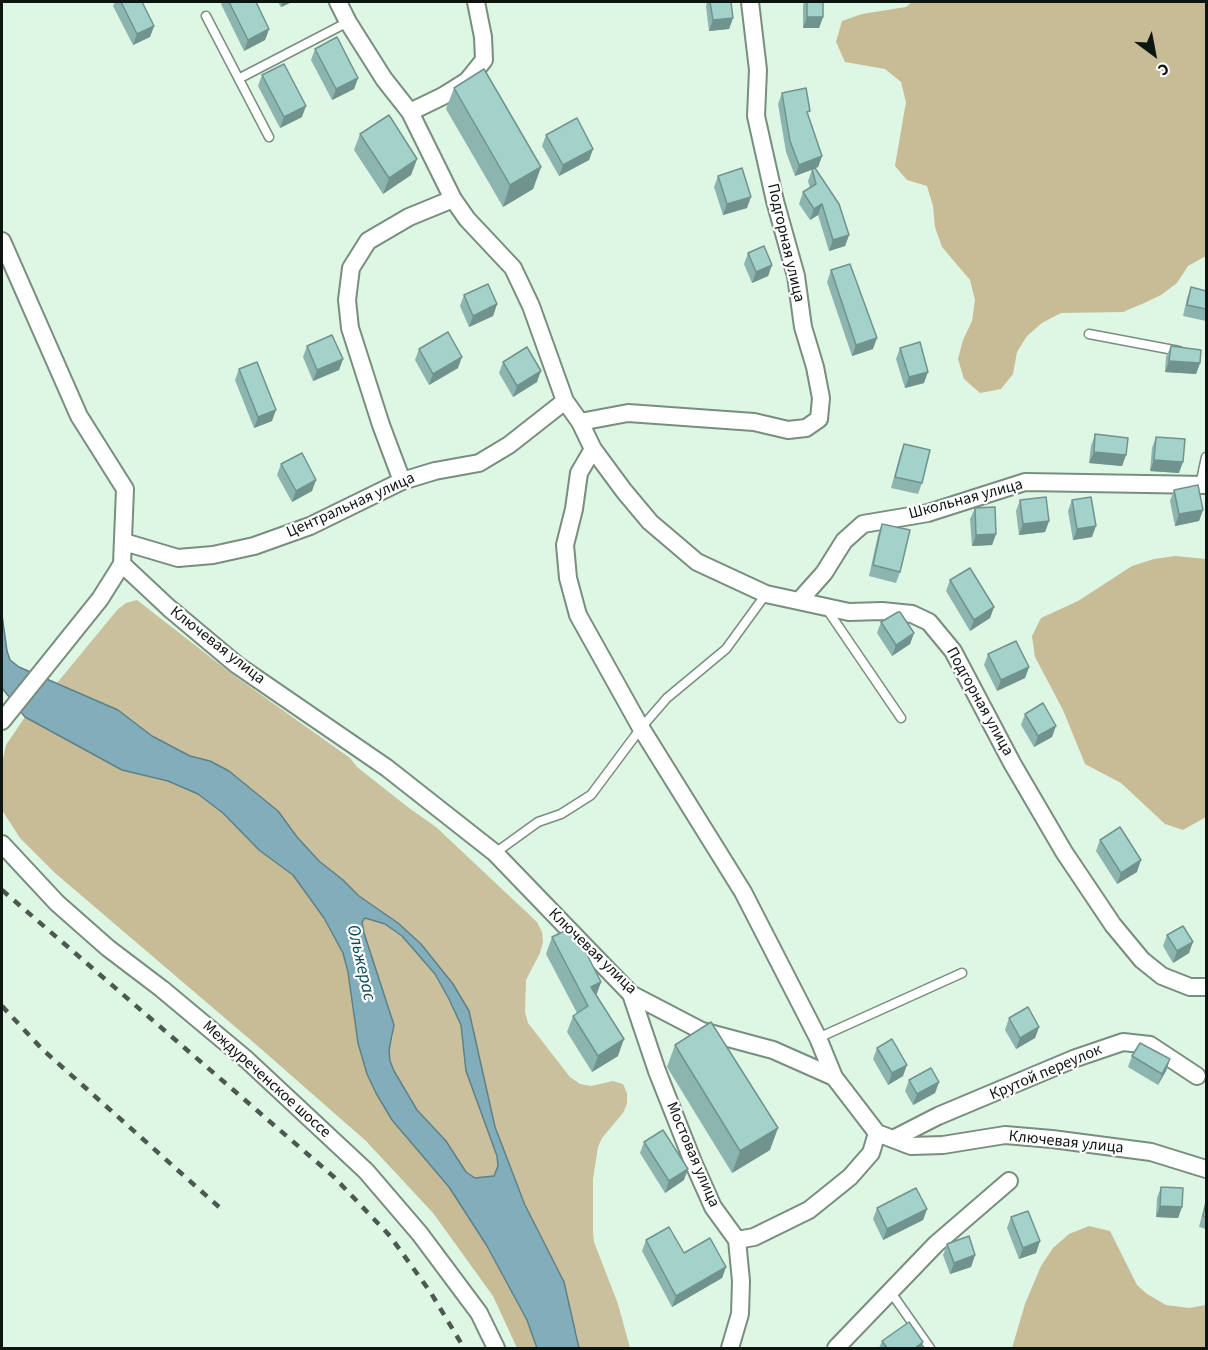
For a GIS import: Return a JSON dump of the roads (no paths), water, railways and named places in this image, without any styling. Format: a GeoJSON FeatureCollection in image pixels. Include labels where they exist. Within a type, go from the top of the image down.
{"type":"FeatureCollection","features":[{"type":"Feature","properties":{"kind":"street"},"geometry":{"type":"LineString","coordinates":[[338,2],[384,79],[410,112],[453,198],[467,219],[513,268],[531,306],[565,401]]}},
{"type":"Feature","properties":{"kind":"street"},"geometry":{"type":"LineString","coordinates":[[410,112],[467,81],[484,60],[483,37],[476,2]]}},
{"type":"Feature","properties":{"kind":"street","name":"Подгорная улица"},"geometry":{"type":"LineString","coordinates":[[580,422],[628,413],[754,422],[788,430],[806,428],[819,419],[821,398],[815,367],[803,327],[796,276],[775,201],[756,116],[758,70],[750,2]]}},
{"type":"Feature","properties":{"kind":"street"},"geometry":{"type":"LineString","coordinates":[[402,481],[381,425],[351,328],[346,300],[351,268],[368,241],[409,217],[453,198]]}},
{"type":"Feature","properties":{"kind":"street"},"geometry":{"type":"LineString","coordinates":[[2,241],[78,416],[124,489],[122,564],[100,599],[5,717]]}},
{"type":"Feature","properties":{"kind":"street","name":"Подгорная улица"},"geometry":{"type":"LineString","coordinates":[[565,401],[580,422],[593,450],[650,522],[697,562],[766,594],[849,612],[882,611],[912,614],[928,622],[953,651],[1012,763],[1058,843],[1113,925],[1142,960],[1162,976],[1190,987],[1206,987]]}},
{"type":"Feature","properties":{"kind":"street","name":"Центральная улица"},"geometry":{"type":"LineString","coordinates":[[124,542],[178,558],[213,555],[254,546],[310,526],[402,481],[435,471],[479,463],[509,445],[565,401]]}},
{"type":"Feature","properties":{"kind":"street"},"geometry":{"type":"LineString","coordinates":[[593,450],[579,473],[565,545],[567,578],[578,615],[640,728],[743,892],[818,1038],[834,1077]]}},
{"type":"Feature","properties":{"kind":"street","name":"Школьная улица"},"geometry":{"type":"LineString","coordinates":[[799,601],[824,573],[844,542],[863,524],[928,513],[1025,482],[1203,485]]}},
{"type":"Feature","properties":{"kind":"street","name":"Ключевая улица"},"geometry":{"type":"LineString","coordinates":[[122,564],[169,608],[237,664],[387,768],[495,854],[631,994],[702,1031],[773,1050],[834,1077],[885,1136],[911,1146],[943,1145],[1005,1135],[1052,1139],[1151,1152],[1206,1169]]}},
{"type":"Feature","properties":{"kind":"street","name":"Междуреченское шоссе"},"geometry":{"type":"LineString","coordinates":[[2,844],[57,903],[108,948],[247,1060],[366,1171],[420,1234],[478,1313],[496,1348]]}},
{"type":"Feature","properties":{"kind":"street","name":"Мостовая улица"},"geometry":{"type":"LineString","coordinates":[[631,994],[657,1071],[693,1162],[713,1207],[737,1240]]}},
{"type":"Feature","properties":{"kind":"street","name":"Крутой переулок"},"geometry":{"type":"LineString","coordinates":[[885,1136],[1076,1058],[1123,1042],[1150,1045],[1197,1076]]}},
{"type":"Feature","properties":{"kind":"street"},"geometry":{"type":"LineString","coordinates":[[730,1348],[740,1314],[741,1281],[737,1240],[754,1238],[809,1210],[850,1177],[885,1136]]}},
{"type":"Feature","properties":{"kind":"street"},"geometry":{"type":"LineString","coordinates":[[836,1348],[936,1244],[1009,1181]]}},
{"type":"Feature","properties":{"kind":"lane"},"geometry":{"type":"LineString","coordinates":[[206,16],[270,136]]}},
{"type":"Feature","properties":{"kind":"lane"},"geometry":{"type":"LineString","coordinates":[[240,78],[348,22]]}},
{"type":"Feature","properties":{"kind":"lane"},"geometry":{"type":"LineString","coordinates":[[1089,334],[1183,351]]}},
{"type":"Feature","properties":{"kind":"lane"},"geometry":{"type":"LineString","coordinates":[[1203,485],[1206,457]]}},
{"type":"Feature","properties":{"kind":"lane"},"geometry":{"type":"LineString","coordinates":[[495,854],[538,822],[561,814],[591,795],[640,728],[667,698],[726,649],[766,594]]}},
{"type":"Feature","properties":{"kind":"lane"},"geometry":{"type":"LineString","coordinates":[[826,608],[900,718]]}},
{"type":"Feature","properties":{"kind":"lane"},"geometry":{"type":"LineString","coordinates":[[818,1038],[962,973]]}},
{"type":"Feature","properties":{"kind":"lane"},"geometry":{"type":"LineString","coordinates":[[890,1291],[930,1348]]}},
{"type":"Feature","properties":{"kind":"water","name":"Ольжерас"},"geometry":{"type":"Polygon","coordinates":[[[2,615],[10,660],[19,667],[118,710],[152,736],[190,756],[210,761],[229,771],[278,811],[319,861],[359,896],[398,923],[421,944],[453,984],[469,1011],[495,1127],[525,1205],[564,1282],[579,1348],[537,1348],[527,1320],[487,1246],[449,1187],[392,1120],[367,1074],[358,1043],[348,972],[343,953],[324,918],[293,875],[259,850],[223,813],[198,794],[168,781],[122,770],[25,717],[2,688],[2,615]],[[365,918],[362,922],[394,1025],[389,1050],[394,1071],[417,1110],[446,1141],[466,1172],[475,1178],[494,1176],[498,1166],[497,1156],[466,1071],[461,1025],[435,974],[402,936],[385,924],[365,918]]]}},
{"type":"Feature","properties":{"kind":"railway"},"geometry":{"type":"LineString","coordinates":[[2,890],[334,1177],[390,1236],[431,1293],[464,1348]]}},
{"type":"Feature","properties":{"kind":"railway"},"geometry":{"type":"LineString","coordinates":[[2,1006],[42,1049],[219,1207]]}}]}
